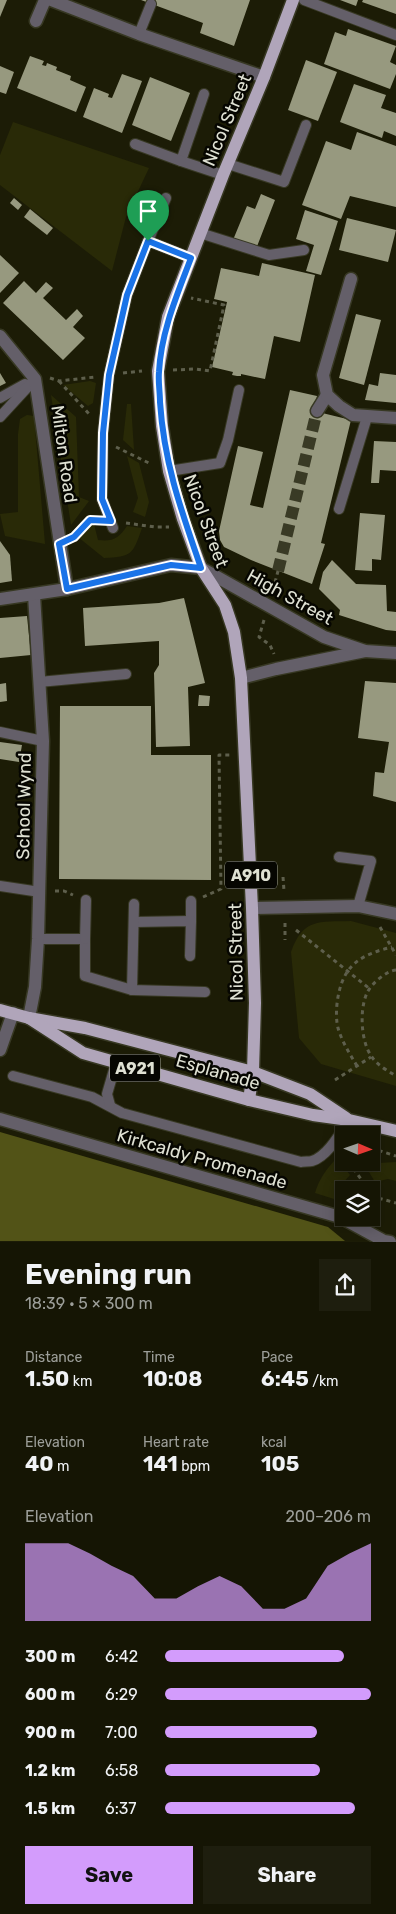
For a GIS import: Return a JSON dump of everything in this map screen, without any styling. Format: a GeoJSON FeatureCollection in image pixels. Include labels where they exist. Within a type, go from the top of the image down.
{"type":"FeatureCollection","features":[{"type":"Feature","properties":{"kind":"main road","name":"Nicol Street"},"geometry":{"type":"LineString","coordinates":[[249,1100],[253,1072],[255,1003],[241,678],[234,632],[225,605],[201,568],[169,471],[162,426],[158,371],[168,317],[293,0]]}},
{"type":"Feature","properties":{"kind":"main road","name":"Esplanade"},"geometry":{"type":"LineString","coordinates":[[0,1010],[29,1018],[86,1028],[253,1072],[310,1094],[349,1120]]}},
{"type":"Feature","properties":{"kind":"main road","name":"Esplanade"},"geometry":{"type":"LineString","coordinates":[[29,1018],[83,1053],[249,1100],[396,1131]]}},
{"type":"Feature","properties":{"kind":"street"},"geometry":{"type":"LineString","coordinates":[[36,21],[44,0]]}},
{"type":"Feature","properties":{"kind":"street"},"geometry":{"type":"LineString","coordinates":[[51,0],[139,34],[264,77]]}},
{"type":"Feature","properties":{"kind":"street"},"geometry":{"type":"LineString","coordinates":[[351,279],[323,375],[327,395],[353,415],[396,418]]}},
{"type":"Feature","properties":{"kind":"street"},"geometry":{"type":"LineString","coordinates":[[0,336],[35,379]]}},
{"type":"Feature","properties":{"kind":"street","name":"Milton Road"},"geometry":{"type":"LineString","coordinates":[[35,379],[67,589]]}},
{"type":"Feature","properties":{"kind":"street"},"geometry":{"type":"LineString","coordinates":[[317,411],[327,395]]}},
{"type":"Feature","properties":{"kind":"street"},"geometry":{"type":"LineString","coordinates":[[0,599],[67,589],[171,565],[201,568]]}},
{"type":"Feature","properties":{"kind":"street","name":"High Street"},"geometry":{"type":"LineString","coordinates":[[201,568],[324,637],[365,651]]}},
{"type":"Feature","properties":{"kind":"street","name":"School Wynd"},"geometry":{"type":"LineString","coordinates":[[29,1018],[35,986],[38,939],[43,740],[34,595]]}},
{"type":"Feature","properties":{"kind":"street","name":"High Street"},"geometry":{"type":"LineString","coordinates":[[241,678],[276,668],[365,651],[396,653]]}},
{"type":"Feature","properties":{"kind":"street"},"geometry":{"type":"LineString","coordinates":[[252,908],[358,906],[396,914]]}},
{"type":"Feature","properties":{"kind":"street"},"geometry":{"type":"LineString","coordinates":[[0,1050],[13,1013]]}},
{"type":"Feature","properties":{"kind":"street","name":"Kirkcaldy Promenade"},"geometry":{"type":"LineString","coordinates":[[0,1119],[340,1217],[390,1242]]}},
{"type":"Feature","properties":{"kind":"lane"},"geometry":{"type":"LineString","coordinates":[[304,0],[396,35]]}},
{"type":"Feature","properties":{"kind":"lane"},"geometry":{"type":"LineString","coordinates":[[139,34],[151,4]]}},
{"type":"Feature","properties":{"kind":"lane"},"geometry":{"type":"LineString","coordinates":[[181,161],[204,94]]}},
{"type":"Feature","properties":{"kind":"lane"},"geometry":{"type":"LineString","coordinates":[[135,144],[181,161],[284,182],[306,125]]}},
{"type":"Feature","properties":{"kind":"lane"},"geometry":{"type":"LineString","coordinates":[[112,524],[102,499],[103,433],[109,375],[127,295],[166,198]]}},
{"type":"Feature","properties":{"kind":"lane"},"geometry":{"type":"LineString","coordinates":[[200,233],[269,255],[304,250]]}},
{"type":"Feature","properties":{"kind":"lane"},"geometry":{"type":"LineString","coordinates":[[148,241],[191,258]]}},
{"type":"Feature","properties":{"kind":"lane"},"geometry":{"type":"LineString","coordinates":[[0,398],[35,379]]}},
{"type":"Feature","properties":{"kind":"lane"},"geometry":{"type":"LineString","coordinates":[[0,417],[35,379]]}},
{"type":"Feature","properties":{"kind":"lane"},"geometry":{"type":"LineString","coordinates":[[169,471],[220,463],[228,440],[239,390]]}},
{"type":"Feature","properties":{"kind":"lane"},"geometry":{"type":"LineString","coordinates":[[339,510],[367,417]]}},
{"type":"Feature","properties":{"kind":"lane"},"geometry":{"type":"LineString","coordinates":[[39,682],[126,674]]}},
{"type":"Feature","properties":{"kind":"lane"},"geometry":{"type":"LineString","coordinates":[[0,732],[43,740]]}},
{"type":"Feature","properties":{"kind":"lane"},"geometry":{"type":"LineString","coordinates":[[339,857],[371,861],[358,906]]}},
{"type":"Feature","properties":{"kind":"lane"},"geometry":{"type":"LineString","coordinates":[[0,886],[40,892]]}},
{"type":"Feature","properties":{"kind":"lane"},"geometry":{"type":"LineString","coordinates":[[86,900],[85,976],[132,990],[205,992]]}},
{"type":"Feature","properties":{"kind":"lane"},"geometry":{"type":"LineString","coordinates":[[190,956],[191,901]]}},
{"type":"Feature","properties":{"kind":"lane"},"geometry":{"type":"LineString","coordinates":[[132,990],[134,904]]}},
{"type":"Feature","properties":{"kind":"lane"},"geometry":{"type":"LineString","coordinates":[[134,922],[191,921]]}},
{"type":"Feature","properties":{"kind":"lane"},"geometry":{"type":"LineString","coordinates":[[38,939],[85,939]]}},
{"type":"Feature","properties":{"kind":"lane"},"geometry":{"type":"LineString","coordinates":[[110,1106],[106,1094],[116,1063]]}},
{"type":"Feature","properties":{"kind":"lane"},"geometry":{"type":"LineString","coordinates":[[13,1076],[92,1097],[122,1113],[132,1116],[301,1162],[312,1161],[318,1158],[331,1146],[349,1120]]}},
{"type":"Feature","properties":{"kind":"path"},"geometry":{"type":"LineString","coordinates":[[120,374],[194,369],[210,372],[224,304],[176,296]]}},
{"type":"Feature","properties":{"kind":"path"},"geometry":{"type":"LineString","coordinates":[[35,379],[46,378],[59,381],[101,376]]}},
{"type":"Feature","properties":{"kind":"path"},"geometry":{"type":"LineString","coordinates":[[59,381],[92,417]]}},
{"type":"Feature","properties":{"kind":"path"},"geometry":{"type":"LineString","coordinates":[[111,444],[169,471]]}},
{"type":"Feature","properties":{"kind":"path"},"geometry":{"type":"LineString","coordinates":[[59,544],[74,537],[90,520],[112,524],[155,527],[187,527],[209,524]]}},
{"type":"Feature","properties":{"kind":"path"},"geometry":{"type":"LineString","coordinates":[[191,901],[221,889],[219,756],[245,753]]}},
{"type":"Feature","properties":{"kind":"path"},"geometry":{"type":"LineString","coordinates":[[380,926],[396,955]]}},
{"type":"Feature","properties":{"kind":"path"},"geometry":{"type":"LineString","coordinates":[[296,930],[370,989]]}},
{"type":"Feature","properties":{"kind":"path"},"geometry":{"type":"LineString","coordinates":[[357,1066],[342,1041],[337,1026],[336,1008],[339,993],[348,971],[362,958],[378,950],[392,947]]}},
{"type":"Feature","properties":{"kind":"path"},"geometry":{"type":"LineString","coordinates":[[396,970],[392,970],[379,979],[367,993],[361,1027],[371,1057],[396,1076]]}},
{"type":"Feature","properties":{"kind":"path"},"geometry":{"type":"LineString","coordinates":[[334,1080],[371,1057]]}},
{"type":"Feature","properties":{"kind":"path"},"geometry":{"type":"LineString","coordinates":[[380,1151],[396,1156]]}},
{"type":"Feature","properties":{"kind":"path"},"geometry":{"type":"LineString","coordinates":[[380,1199],[396,1203]]}},
{"type":"Feature","properties":{"kind":"shaded area"},"geometry":{"type":"Polygon","coordinates":[[[13,122],[149,168],[126,217],[112,271],[0,185],[0,155],[13,122]]]}},
{"type":"Feature","properties":{"kind":"shaded area"},"geometry":{"type":"Polygon","coordinates":[[[90,381],[96,383],[93,403],[88,406],[63,385],[90,381]]]}},
{"type":"Feature","properties":{"kind":"shaded area"},"geometry":{"type":"Polygon","coordinates":[[[51,395],[76,417],[79,497],[89,501],[71,525],[51,395]]]}},
{"type":"Feature","properties":{"kind":"shaded area"},"geometry":{"type":"Polygon","coordinates":[[[127,404],[131,404],[134,450],[123,440],[127,404]]]}},
{"type":"Feature","properties":{"kind":"shaded area"},"geometry":{"type":"Polygon","coordinates":[[[27,415],[34,416],[45,544],[5,536],[0,514],[18,512],[18,434],[20,419],[27,415]]]}},
{"type":"Feature","properties":{"kind":"shaded area"},"geometry":{"type":"Polygon","coordinates":[[[127,456],[139,463],[149,502],[145,517],[133,512],[138,498],[127,456]]]}},
{"type":"Feature","properties":{"kind":"shaded area"},"geometry":{"type":"Polygon","coordinates":[[[93,520],[98,540],[115,538],[127,526],[142,528],[136,544],[130,552],[120,557],[104,558],[78,537],[93,520]]]}},
{"type":"Feature","properties":{"kind":"shaded area"},"geometry":{"type":"Polygon","coordinates":[[[330,921],[351,921],[396,933],[396,1086],[321,1064],[299,1038],[291,952],[301,933],[314,924],[330,921]]]}},
{"type":"Feature","properties":{"kind":"shaded area"},"geometry":{"type":"Polygon","coordinates":[[[0,1132],[328,1227],[345,1241],[0,1241],[0,1132]]]}},
{"type":"Feature","properties":{"kind":"shaded area"},"geometry":{"type":"Polygon","coordinates":[[[335,1160],[335,1171],[347,1171],[350,1175],[345,1181],[335,1181],[334,1199],[315,1193],[335,1160]]]}},
{"type":"Feature","properties":{"kind":"shaded area"},"geometry":{"type":"Polygon","coordinates":[[[396,1162],[396,1181],[388,1179],[374,1181],[368,1171],[380,1171],[380,1163],[396,1162]]]}},
{"type":"Feature","properties":{"kind":"building"},"geometry":{"type":"Polygon","coordinates":[[[0,0],[7,0],[0,17],[0,0]]]}},
{"type":"Feature","properties":{"kind":"building"},"geometry":{"type":"Polygon","coordinates":[[[141,0],[250,0],[234,46],[200,33],[203,23],[141,0]]]}},
{"type":"Feature","properties":{"kind":"building"},"geometry":{"type":"Polygon","coordinates":[[[340,0],[358,0],[356,6],[340,0]]]}},
{"type":"Feature","properties":{"kind":"building"},"geometry":{"type":"Polygon","coordinates":[[[363,0],[396,0],[396,14],[362,2],[363,0]]]}},
{"type":"Feature","properties":{"kind":"building"},"geometry":{"type":"Polygon","coordinates":[[[348,29],[396,46],[390,62],[396,65],[396,74],[390,89],[324,64],[335,32],[346,36],[348,29]]]}},
{"type":"Feature","properties":{"kind":"building"},"geometry":{"type":"Polygon","coordinates":[[[30,56],[44,61],[42,65],[46,66],[47,63],[57,67],[56,70],[71,76],[70,80],[86,87],[76,112],[17,88],[30,56]]]}},
{"type":"Feature","properties":{"kind":"building"},"geometry":{"type":"Polygon","coordinates":[[[306,60],[337,72],[318,121],[288,110],[306,60]]]}},
{"type":"Feature","properties":{"kind":"building"},"geometry":{"type":"Polygon","coordinates":[[[0,66],[14,72],[6,94],[0,92],[0,66]]]}},
{"type":"Feature","properties":{"kind":"building"},"geometry":{"type":"Polygon","coordinates":[[[122,74],[142,81],[122,133],[83,117],[94,88],[109,94],[108,97],[112,98],[122,74]]]}},
{"type":"Feature","properties":{"kind":"building"},"geometry":{"type":"Polygon","coordinates":[[[150,77],[190,93],[171,141],[132,125],[150,77]]]}},
{"type":"Feature","properties":{"kind":"building"},"geometry":{"type":"Polygon","coordinates":[[[354,84],[386,95],[381,108],[396,113],[396,136],[384,131],[382,138],[340,122],[354,84]]]}},
{"type":"Feature","properties":{"kind":"building"},"geometry":{"type":"Polygon","coordinates":[[[357,132],[396,146],[396,207],[350,196],[341,219],[302,205],[326,141],[351,150],[357,132]]]}},
{"type":"Feature","properties":{"kind":"building"},"geometry":{"type":"Polygon","coordinates":[[[261,194],[275,200],[256,249],[233,240],[247,206],[255,209],[261,194]]]}},
{"type":"Feature","properties":{"kind":"building"},"geometry":{"type":"Polygon","coordinates":[[[14,198],[22,205],[18,210],[10,203],[14,198]]]}},
{"type":"Feature","properties":{"kind":"building"},"geometry":{"type":"Polygon","coordinates":[[[30,209],[53,228],[47,235],[24,217],[30,209]]]}},
{"type":"Feature","properties":{"kind":"building"},"geometry":{"type":"Polygon","coordinates":[[[305,210],[338,221],[321,275],[306,271],[314,245],[296,239],[305,210]]]}},
{"type":"Feature","properties":{"kind":"building"},"geometry":{"type":"Polygon","coordinates":[[[347,218],[396,230],[388,262],[339,250],[347,218]]]}},
{"type":"Feature","properties":{"kind":"building"},"geometry":{"type":"Polygon","coordinates":[[[0,255],[19,273],[0,293],[0,255]]]}},
{"type":"Feature","properties":{"kind":"building"},"geometry":{"type":"Polygon","coordinates":[[[262,263],[315,275],[300,342],[274,336],[265,379],[241,374],[241,376],[232,375],[233,372],[212,367],[227,302],[214,299],[221,268],[259,276],[262,263]]]}},
{"type":"Feature","properties":{"kind":"building"},"geometry":{"type":"Polygon","coordinates":[[[24,281],[36,293],[46,282],[53,288],[43,298],[66,320],[77,309],[83,316],[73,327],[85,338],[63,360],[3,303],[24,281]]]}},
{"type":"Feature","properties":{"kind":"building"},"geometry":{"type":"Polygon","coordinates":[[[356,314],[381,320],[364,385],[339,378],[356,314]]]}},
{"type":"Feature","properties":{"kind":"building"},"geometry":{"type":"Polygon","coordinates":[[[0,373],[6,383],[0,386],[0,373]]]}},
{"type":"Feature","properties":{"kind":"building"},"geometry":{"type":"Polygon","coordinates":[[[380,373],[396,375],[396,403],[365,400],[369,384],[378,386],[380,373]]]}},
{"type":"Feature","properties":{"kind":"building"},"geometry":{"type":"Polygon","coordinates":[[[290,390],[317,396],[314,411],[351,420],[321,543],[325,544],[312,584],[251,560],[224,547],[220,540],[219,531],[238,446],[263,452],[250,505],[263,508],[290,390]]]}},
{"type":"Feature","properties":{"kind":"building"},"geometry":{"type":"Polygon","coordinates":[[[374,441],[396,442],[396,471],[380,470],[379,483],[371,483],[374,441]]]}},
{"type":"Feature","properties":{"kind":"building"},"geometry":{"type":"Polygon","coordinates":[[[360,513],[385,515],[381,560],[372,559],[372,571],[355,570],[360,513]]]}},
{"type":"Feature","properties":{"kind":"building"},"geometry":{"type":"Polygon","coordinates":[[[0,541],[10,555],[12,581],[0,583],[0,541]]]}},
{"type":"Feature","properties":{"kind":"building"},"geometry":{"type":"Polygon","coordinates":[[[332,560],[356,584],[386,585],[387,611],[396,612],[396,631],[386,630],[339,615],[340,610],[319,589],[323,572],[332,560]]]}},
{"type":"Feature","properties":{"kind":"building"},"geometry":{"type":"Polygon","coordinates":[[[184,598],[205,683],[188,687],[190,746],[156,747],[154,673],[159,665],[159,641],[85,646],[83,608],[159,603],[184,598]]]}},
{"type":"Feature","properties":{"kind":"building"},"geometry":{"type":"Polygon","coordinates":[[[27,616],[31,655],[0,658],[0,618],[27,616]]]}},
{"type":"Feature","properties":{"kind":"building"},"geometry":{"type":"Polygon","coordinates":[[[365,681],[396,683],[396,802],[373,796],[375,772],[384,773],[389,742],[358,738],[365,681]]]}},
{"type":"Feature","properties":{"kind":"building"},"geometry":{"type":"Polygon","coordinates":[[[6,683],[7,701],[0,702],[0,684],[6,683]]]}},
{"type":"Feature","properties":{"kind":"building"},"geometry":{"type":"Polygon","coordinates":[[[199,695],[210,696],[209,706],[198,706],[199,695]]]}},
{"type":"Feature","properties":{"kind":"building"},"geometry":{"type":"Polygon","coordinates":[[[60,706],[151,706],[151,755],[211,755],[211,880],[59,879],[60,706]]]}},
{"type":"Feature","properties":{"kind":"building"},"geometry":{"type":"Polygon","coordinates":[[[0,742],[22,745],[19,762],[0,759],[0,742]]]}},
{"type":"Feature","properties":{"kind":"tunnel"},"geometry":{"type":"LineString","coordinates":[[278,571],[317,411]]}},
{"type":"Feature","properties":{"kind":"route"},"geometry":{"type":"LineString","coordinates":[[148,241],[191,258],[168,317],[158,371],[162,426],[169,471],[183,519],[201,568],[171,565],[67,589],[59,544],[74,537],[90,520],[111,521],[102,499],[103,433],[109,375],[127,295],[148,241]]}}]}
